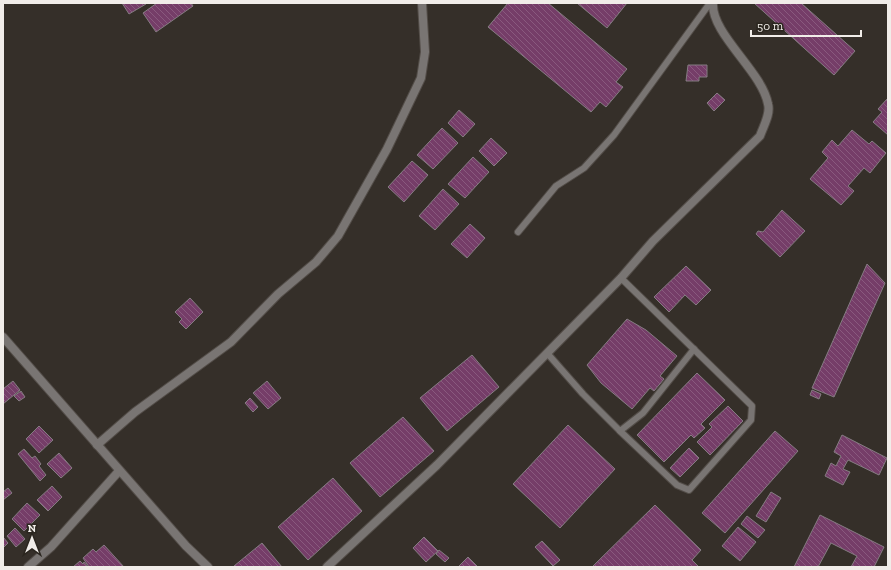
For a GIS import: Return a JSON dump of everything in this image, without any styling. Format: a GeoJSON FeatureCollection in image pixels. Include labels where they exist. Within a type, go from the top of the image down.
{"type":"FeatureCollection","features":[{"type":"Feature","properties":{"kind":"street"},"geometry":{"type":"LineString","coordinates":[[97,445],[147,403],[231,342],[278,294],[316,262],[338,236],[387,149],[421,78],[425,52],[422,3]]}},
{"type":"Feature","properties":{"kind":"street"},"geometry":{"type":"LineString","coordinates":[[327,567],[437,465],[621,278],[653,241],[760,136],[766,120],[769,104],[757,80],[718,25],[713,10],[713,3]]}},
{"type":"Feature","properties":{"kind":"street"},"geometry":{"type":"LineString","coordinates":[[3,337],[119,471],[186,546],[208,567]]}},
{"type":"Feature","properties":{"kind":"street"},"geometry":{"type":"LineString","coordinates":[[28,567],[51,547],[119,471]]}},
{"type":"Feature","properties":{"kind":"lane"},"geometry":{"type":"LineString","coordinates":[[518,232],[556,186],[584,168],[614,135],[710,3]]}},
{"type":"Feature","properties":{"kind":"lane"},"geometry":{"type":"LineString","coordinates":[[547,353],[583,394],[620,431],[677,485],[689,490],[752,420],[752,406],[621,278]]}},
{"type":"Feature","properties":{"kind":"lane"},"geometry":{"type":"LineString","coordinates":[[620,431],[643,412],[694,350]]}},
{"type":"Feature","properties":{"kind":"building"},"geometry":{"type":"Polygon","coordinates":[[[122,3],[145,3],[146,4],[129,14],[122,3]]]}},
{"type":"Feature","properties":{"kind":"building"},"geometry":{"type":"Polygon","coordinates":[[[157,3],[191,3],[193,6],[156,32],[143,13],[157,3]]]}},
{"type":"Feature","properties":{"kind":"building"},"geometry":{"type":"Polygon","coordinates":[[[508,3],[548,3],[627,69],[616,82],[623,87],[606,107],[600,102],[591,112],[488,27],[508,3]]]}},
{"type":"Feature","properties":{"kind":"building"},"geometry":{"type":"Polygon","coordinates":[[[577,3],[627,3],[607,28],[577,3]]]}},
{"type":"Feature","properties":{"kind":"building"},"geometry":{"type":"Polygon","coordinates":[[[754,3],[801,3],[855,51],[834,75],[754,3]]]}},
{"type":"Feature","properties":{"kind":"building"},"geometry":{"type":"Polygon","coordinates":[[[688,65],[707,65],[707,77],[699,77],[699,81],[686,81],[688,65]]]}},
{"type":"Feature","properties":{"kind":"building"},"geometry":{"type":"Polygon","coordinates":[[[717,93],[725,100],[714,111],[707,103],[717,93]]]}},
{"type":"Feature","properties":{"kind":"building"},"geometry":{"type":"Polygon","coordinates":[[[887,99],[888,135],[873,122],[882,112],[878,109],[887,99]]]}},
{"type":"Feature","properties":{"kind":"building"},"geometry":{"type":"Polygon","coordinates":[[[459,110],[475,124],[463,137],[448,123],[459,110]]]}},
{"type":"Feature","properties":{"kind":"building"},"geometry":{"type":"Polygon","coordinates":[[[442,128],[458,143],[433,169],[417,155],[442,128]]]}},
{"type":"Feature","properties":{"kind":"building"},"geometry":{"type":"Polygon","coordinates":[[[852,130],[869,144],[872,141],[886,153],[870,173],[864,168],[848,186],[854,191],[841,205],[810,179],[828,158],[822,152],[832,140],[838,146],[852,130]]]}},
{"type":"Feature","properties":{"kind":"building"},"geometry":{"type":"Polygon","coordinates":[[[491,138],[507,153],[494,166],[479,151],[491,138]]]}},
{"type":"Feature","properties":{"kind":"building"},"geometry":{"type":"Polygon","coordinates":[[[473,157],[489,172],[465,198],[448,184],[473,157]]]}},
{"type":"Feature","properties":{"kind":"building"},"geometry":{"type":"Polygon","coordinates":[[[412,161],[428,175],[404,202],[388,187],[412,161]]]}},
{"type":"Feature","properties":{"kind":"building"},"geometry":{"type":"Polygon","coordinates":[[[443,189],[459,204],[435,230],[419,216],[443,189]]]}},
{"type":"Feature","properties":{"kind":"building"},"geometry":{"type":"Polygon","coordinates":[[[782,210],[805,231],[780,257],[756,234],[758,231],[763,232],[782,210]]]}},
{"type":"Feature","properties":{"kind":"building"},"geometry":{"type":"Polygon","coordinates":[[[470,224],[485,238],[467,258],[451,244],[470,224]]]}},
{"type":"Feature","properties":{"kind":"building"},"geometry":{"type":"Polygon","coordinates":[[[867,264],[885,283],[834,397],[812,388],[867,264]]]}},
{"type":"Feature","properties":{"kind":"building"},"geometry":{"type":"Polygon","coordinates":[[[686,266],[711,290],[696,305],[685,295],[669,312],[654,297],[686,266]]]}},
{"type":"Feature","properties":{"kind":"building"},"geometry":{"type":"Polygon","coordinates":[[[190,298],[203,312],[186,329],[179,322],[182,319],[175,312],[190,298]]]}},
{"type":"Feature","properties":{"kind":"building"},"geometry":{"type":"Polygon","coordinates":[[[627,319],[646,330],[677,356],[660,376],[664,379],[654,391],[650,388],[632,409],[601,383],[587,365],[627,319]]]}},
{"type":"Feature","properties":{"kind":"building"},"geometry":{"type":"Polygon","coordinates":[[[472,355],[499,387],[447,431],[420,398],[472,355]]]}},
{"type":"Feature","properties":{"kind":"building"},"geometry":{"type":"Polygon","coordinates":[[[697,373],[725,400],[701,424],[705,428],[694,438],[691,435],[664,462],[637,435],[697,373]]]}},
{"type":"Feature","properties":{"kind":"building"},"geometry":{"type":"Polygon","coordinates":[[[13,381],[20,390],[3,404],[3,389],[13,381]]]}},
{"type":"Feature","properties":{"kind":"building"},"geometry":{"type":"Polygon","coordinates":[[[267,381],[281,398],[268,409],[253,393],[267,381]]]}},
{"type":"Feature","properties":{"kind":"building"},"geometry":{"type":"Polygon","coordinates":[[[812,390],[821,394],[819,399],[810,395],[812,390]]]}},
{"type":"Feature","properties":{"kind":"building"},"geometry":{"type":"Polygon","coordinates":[[[21,391],[25,397],[19,401],[14,396],[21,391]]]}},
{"type":"Feature","properties":{"kind":"building"},"geometry":{"type":"Polygon","coordinates":[[[250,398],[258,407],[253,412],[245,403],[250,398]]]}},
{"type":"Feature","properties":{"kind":"building"},"geometry":{"type":"Polygon","coordinates":[[[728,406],[743,421],[710,455],[697,442],[712,427],[709,424],[728,406]]]}},
{"type":"Feature","properties":{"kind":"building"},"geometry":{"type":"Polygon","coordinates":[[[403,417],[434,451],[380,497],[350,463],[403,417]]]}},
{"type":"Feature","properties":{"kind":"building"},"geometry":{"type":"Polygon","coordinates":[[[568,425],[615,469],[560,528],[513,484],[568,425]]]}},
{"type":"Feature","properties":{"kind":"building"},"geometry":{"type":"Polygon","coordinates":[[[39,426],[53,440],[39,453],[26,439],[39,426]]]}},
{"type":"Feature","properties":{"kind":"building"},"geometry":{"type":"Polygon","coordinates":[[[775,431],[798,451],[725,533],[702,513],[775,431]]]}},
{"type":"Feature","properties":{"kind":"building"},"geometry":{"type":"Polygon","coordinates":[[[842,435],[887,458],[879,475],[848,460],[843,469],[850,472],[843,485],[825,476],[831,463],[836,466],[841,456],[834,452],[842,435]]]}},
{"type":"Feature","properties":{"kind":"building"},"geometry":{"type":"Polygon","coordinates":[[[689,448],[699,458],[680,477],[670,468],[689,448]]]}},
{"type":"Feature","properties":{"kind":"building"},"geometry":{"type":"Polygon","coordinates":[[[24,449],[32,458],[35,456],[41,464],[39,466],[46,475],[40,481],[18,454],[24,449]]]}},
{"type":"Feature","properties":{"kind":"building"},"geometry":{"type":"Polygon","coordinates":[[[59,453],[72,468],[61,478],[47,464],[59,453]]]}},
{"type":"Feature","properties":{"kind":"building"},"geometry":{"type":"Polygon","coordinates":[[[333,478],[362,511],[308,560],[278,527],[333,478]]]}},
{"type":"Feature","properties":{"kind":"building"},"geometry":{"type":"Polygon","coordinates":[[[52,486],[62,497],[48,511],[37,500],[52,486]]]}},
{"type":"Feature","properties":{"kind":"building"},"geometry":{"type":"Polygon","coordinates":[[[8,488],[12,493],[3,500],[3,492],[8,488]]]}},
{"type":"Feature","properties":{"kind":"building"},"geometry":{"type":"Polygon","coordinates":[[[771,492],[781,498],[766,522],[756,516],[771,492]]]}},
{"type":"Feature","properties":{"kind":"building"},"geometry":{"type":"Polygon","coordinates":[[[27,503],[40,515],[24,531],[12,519],[27,503]]]}},
{"type":"Feature","properties":{"kind":"building"},"geometry":{"type":"Polygon","coordinates":[[[655,505],[701,550],[692,560],[699,567],[592,567],[655,505]]]}},
{"type":"Feature","properties":{"kind":"building"},"geometry":{"type":"Polygon","coordinates":[[[820,515],[884,547],[874,567],[851,567],[857,556],[831,543],[818,567],[794,567],[820,515]]]}},
{"type":"Feature","properties":{"kind":"building"},"geometry":{"type":"Polygon","coordinates":[[[747,516],[765,530],[758,538],[741,524],[747,516]]]}},
{"type":"Feature","properties":{"kind":"building"},"geometry":{"type":"Polygon","coordinates":[[[738,527],[756,542],[740,561],[722,546],[738,527]]]}},
{"type":"Feature","properties":{"kind":"building"},"geometry":{"type":"Polygon","coordinates":[[[15,528],[25,539],[16,547],[7,536],[15,528]]]}},
{"type":"Feature","properties":{"kind":"building"},"geometry":{"type":"Polygon","coordinates":[[[3,537],[8,543],[3,548],[3,537]]]}},
{"type":"Feature","properties":{"kind":"building"},"geometry":{"type":"Polygon","coordinates":[[[424,537],[438,551],[426,562],[413,548],[424,537]]]}},
{"type":"Feature","properties":{"kind":"building"},"geometry":{"type":"Polygon","coordinates":[[[542,541],[560,560],[553,566],[535,547],[542,541]]]}},
{"type":"Feature","properties":{"kind":"building"},"geometry":{"type":"Polygon","coordinates":[[[262,543],[282,567],[234,566],[262,543]]]}},
{"type":"Feature","properties":{"kind":"building"},"geometry":{"type":"Polygon","coordinates":[[[104,545],[124,567],[89,567],[83,558],[93,549],[96,552],[104,545]]]}},
{"type":"Feature","properties":{"kind":"building"},"geometry":{"type":"Polygon","coordinates":[[[439,550],[449,558],[445,562],[436,554],[439,550]]]}},
{"type":"Feature","properties":{"kind":"building"},"geometry":{"type":"Polygon","coordinates":[[[468,557],[478,567],[458,567],[468,557]]]}},
{"type":"Feature","properties":{"kind":"building"},"geometry":{"type":"Polygon","coordinates":[[[80,561],[83,564],[84,562],[88,567],[73,567],[80,561]]]}}]}
